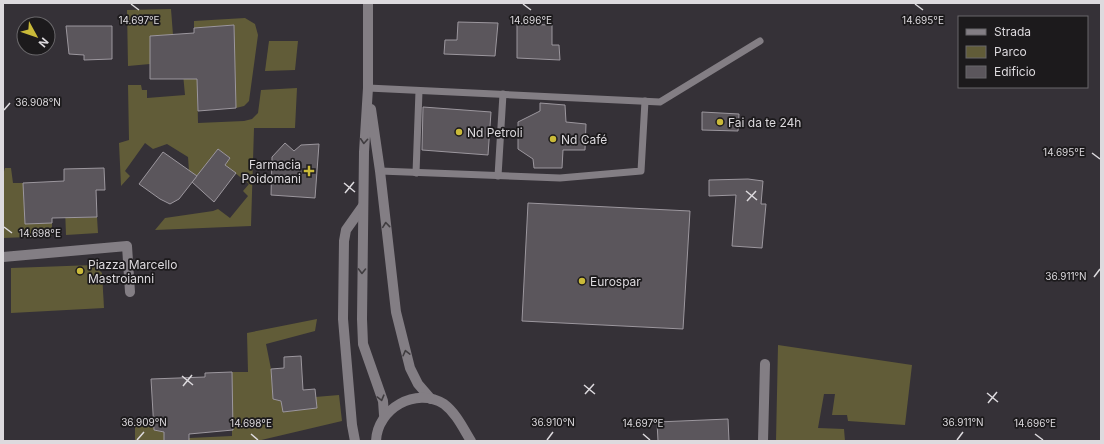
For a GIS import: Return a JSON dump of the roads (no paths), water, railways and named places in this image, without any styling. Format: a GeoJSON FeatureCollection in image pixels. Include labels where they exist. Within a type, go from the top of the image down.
{"type":"FeatureCollection","features":[{"type":"Feature","properties":{"kind":"main road"},"geometry":{"type":"LineString","coordinates":[[368,3],[368,88],[364,152],[362,320],[363,344],[383,401],[384,416]]}},
{"type":"Feature","properties":{"kind":"main road"},"geometry":{"type":"LineString","coordinates":[[368,88],[380,171],[396,312],[410,368],[418,384],[431,399]]}},
{"type":"Feature","properties":{"kind":"main road"},"geometry":{"type":"LineString","coordinates":[[355,441],[352,425],[343,319],[344,241],[346,230],[363,206]]}},
{"type":"Feature","properties":{"kind":"main road"},"geometry":{"type":"LineString","coordinates":[[3,257],[127,246],[130,292]]}},
{"type":"Feature","properties":{"kind":"main road"},"geometry":{"type":"LineString","coordinates":[[763,441],[765,364]]}},
{"type":"Feature","properties":{"kind":"main road"},"geometry":{"type":"LineString","coordinates":[[376,441],[380,424],[384,416],[395,406],[406,400],[418,398],[431,399],[442,403],[452,410],[472,441]]}},
{"type":"Feature","properties":{"kind":"lane"},"geometry":{"type":"LineString","coordinates":[[368,88],[660,102],[760,41]]}},
{"type":"Feature","properties":{"kind":"lane"},"geometry":{"type":"LineString","coordinates":[[416,173],[419,91]]}},
{"type":"Feature","properties":{"kind":"lane"},"geometry":{"type":"LineString","coordinates":[[498,176],[503,94]]}},
{"type":"Feature","properties":{"kind":"lane"},"geometry":{"type":"LineString","coordinates":[[380,171],[560,178],[640,171],[645,101]]}},
{"type":"Feature","properties":{"kind":"place","name":"Fai da te 24h"},"geometry":{"type":"Point","coordinates":[720,122]}},
{"type":"Feature","properties":{"kind":"place","name":"Nd Petroli"},"geometry":{"type":"Point","coordinates":[459,132]}},
{"type":"Feature","properties":{"kind":"place","name":"Nd Café"},"geometry":{"type":"Point","coordinates":[553,139]}},
{"type":"Feature","properties":{"kind":"place","name":"Farmacia Poidomani"},"geometry":{"type":"Point","coordinates":[309,171]}},
{"type":"Feature","properties":{"kind":"place","name":"Piazza Marcello Mastroianni"},"geometry":{"type":"Point","coordinates":[80,271]}},
{"type":"Feature","properties":{"kind":"place","name":"Eurospar"},"geometry":{"type":"Point","coordinates":[582,281]}}]}
